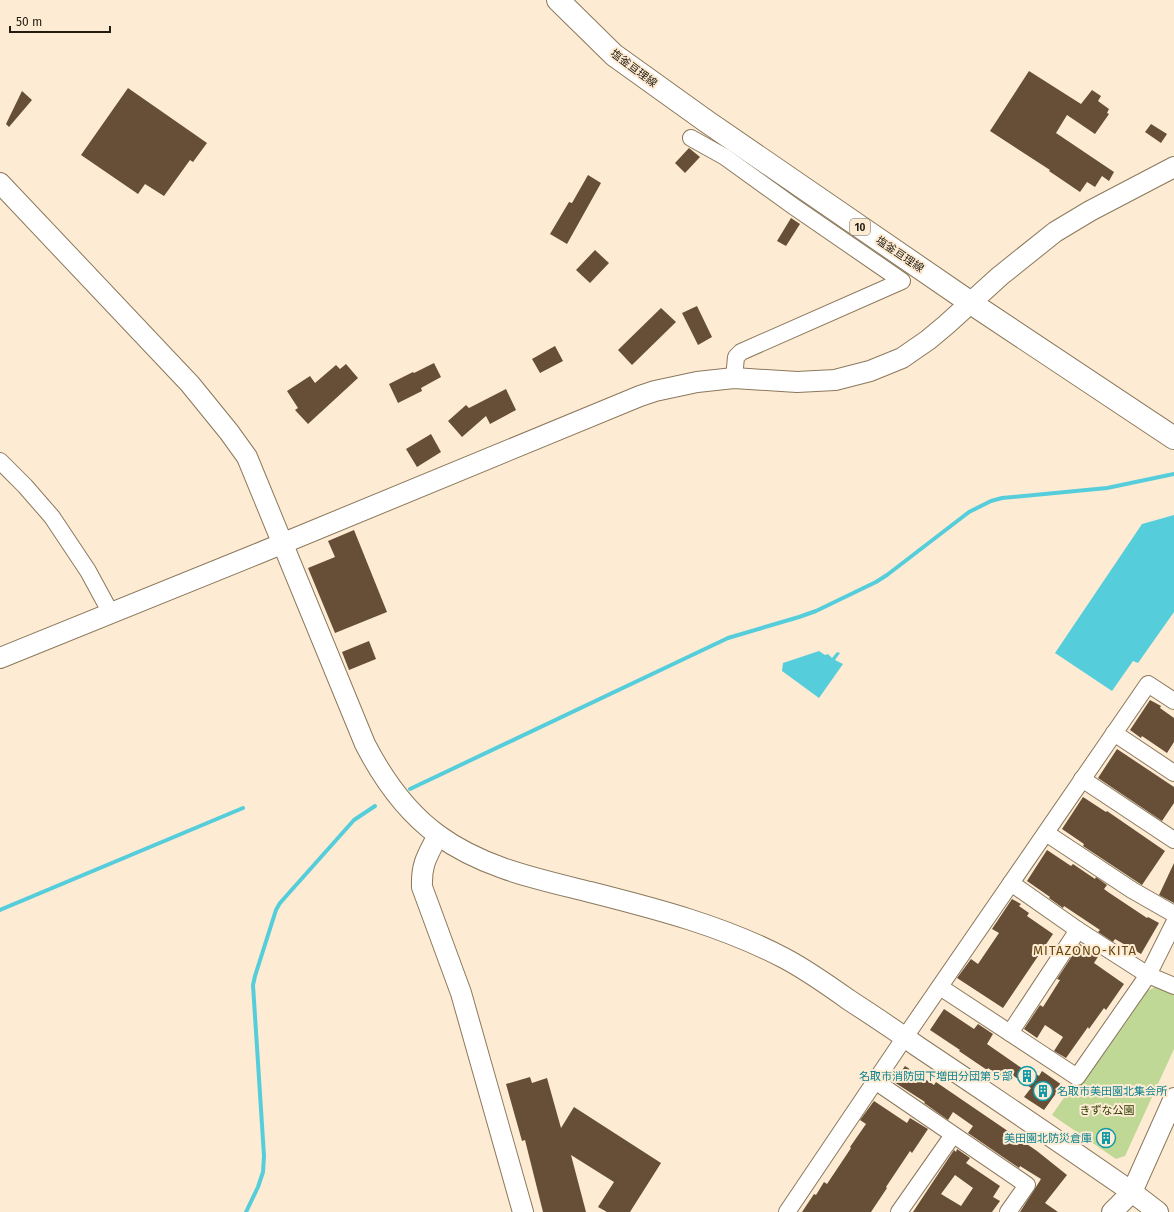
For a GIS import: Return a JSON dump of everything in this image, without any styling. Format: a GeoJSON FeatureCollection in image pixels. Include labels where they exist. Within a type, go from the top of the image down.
{"type":"FeatureCollection","features":[{"type":"Feature","properties":{"kind":"main road","name":"塩釜亘理線"},"geometry":{"type":"LineString","coordinates":[[558,0],[614,55],[706,121],[971,303],[1174,438]]}},
{"type":"Feature","properties":{"kind":"street"},"geometry":{"type":"LineString","coordinates":[[691,138],[725,157],[902,281],[741,352],[736,357],[734,378]]}},
{"type":"Feature","properties":{"kind":"street"},"geometry":{"type":"LineString","coordinates":[[0,658],[654,391],[697,382],[734,378],[797,382],[835,380],[870,371],[902,358],[928,340],[1000,276],[1055,232],[1090,211],[1174,167]]}},
{"type":"Feature","properties":{"kind":"street"},"geometry":{"type":"LineString","coordinates":[[0,183],[190,384],[247,457],[357,725],[376,766],[400,800],[422,822],[438,835],[474,857],[532,877],[691,920],[760,946],[785,959],[818,978],[905,1037],[1132,1192],[1158,1212]]}},
{"type":"Feature","properties":{"kind":"street"},"geometry":{"type":"LineString","coordinates":[[0,461],[25,486],[52,518],[88,571],[112,613]]}},
{"type":"Feature","properties":{"kind":"street"},"geometry":{"type":"LineString","coordinates":[[787,1212],[905,1037],[1148,684],[1174,701]]}},
{"type":"Feature","properties":{"kind":"street"},"geometry":{"type":"LineString","coordinates":[[1114,733],[1174,773]]}},
{"type":"Feature","properties":{"kind":"street"},"geometry":{"type":"LineString","coordinates":[[1082,779],[1174,840]]}},
{"type":"Feature","properties":{"kind":"street"},"geometry":{"type":"LineString","coordinates":[[1046,833],[1132,890],[1174,914]]}},
{"type":"Feature","properties":{"kind":"street"},"geometry":{"type":"LineString","coordinates":[[438,835],[423,867],[422,887],[461,993],[523,1212]]}},
{"type":"Feature","properties":{"kind":"street"},"geometry":{"type":"LineString","coordinates":[[1011,883],[1078,930],[1148,975],[1174,986]]}},
{"type":"Feature","properties":{"kind":"street"},"geometry":{"type":"LineString","coordinates":[[940,987],[1077,1077],[1148,975],[1174,923]]}},
{"type":"Feature","properties":{"kind":"street"},"geometry":{"type":"LineString","coordinates":[[1010,1033],[1078,930]]}},
{"type":"Feature","properties":{"kind":"street"},"geometry":{"type":"LineString","coordinates":[[875,1081],[1027,1185],[1008,1212]]}},
{"type":"Feature","properties":{"kind":"street"},"geometry":{"type":"LineString","coordinates":[[1112,1212],[1132,1192],[1174,1098]]}},
{"type":"Feature","properties":{"kind":"street"},"geometry":{"type":"LineString","coordinates":[[899,1212],[953,1135]]}},
{"type":"Feature","properties":{"kind":"green space","name":"きずな公園"},"geometry":{"type":"Polygon","coordinates":[[[1155,987],[1174,995],[1174,1049],[1125,1156],[1116,1159],[1052,1115],[1074,1083],[1079,1087],[1145,992],[1155,987]]]}},
{"type":"Feature","properties":{"kind":"water"},"geometry":{"type":"Polygon","coordinates":[[[1174,515],[1174,612],[1138,663],[1133,661],[1112,691],[1055,653],[1142,524],[1174,515]]]}},
{"type":"Feature","properties":{"kind":"water"},"geometry":{"type":"Polygon","coordinates":[[[819,651],[825,655],[828,654],[832,658],[837,652],[840,653],[835,660],[843,664],[819,698],[782,671],[783,663],[819,651]]]}},
{"type":"Feature","properties":{"kind":"building"},"geometry":{"type":"Polygon","coordinates":[[[1029,71],[1081,104],[1092,90],[1101,96],[1098,101],[1109,109],[1107,113],[1109,114],[1095,134],[1067,115],[1056,133],[1114,172],[1109,181],[1102,176],[1095,187],[1087,182],[1080,192],[1049,171],[1050,170],[990,131],[1029,71]]]}},
{"type":"Feature","properties":{"kind":"building"},"geometry":{"type":"Polygon","coordinates":[[[128,88],[207,143],[193,162],[190,160],[164,196],[145,184],[138,194],[81,155],[128,88]]]}},
{"type":"Feature","properties":{"kind":"building"},"geometry":{"type":"Polygon","coordinates":[[[22,91],[32,100],[9,127],[6,124],[22,91]]]}},
{"type":"Feature","properties":{"kind":"building"},"geometry":{"type":"Polygon","coordinates":[[[1151,124],[1167,134],[1161,143],[1145,132],[1151,124]]]}},
{"type":"Feature","properties":{"kind":"building"},"geometry":{"type":"Polygon","coordinates":[[[689,148],[700,157],[685,173],[675,163],[689,148]]]}},
{"type":"Feature","properties":{"kind":"building"},"geometry":{"type":"Polygon","coordinates":[[[588,175],[601,183],[567,244],[550,234],[569,202],[572,203],[588,175]]]}},
{"type":"Feature","properties":{"kind":"building"},"geometry":{"type":"Polygon","coordinates":[[[791,218],[800,224],[786,246],[777,241],[791,218]]]}},
{"type":"Feature","properties":{"kind":"building"},"geometry":{"type":"Polygon","coordinates":[[[595,250],[609,263],[590,283],[576,270],[595,250]]]}},
{"type":"Feature","properties":{"kind":"building"},"geometry":{"type":"Polygon","coordinates":[[[697,306],[712,337],[698,345],[682,313],[697,306]]]}},
{"type":"Feature","properties":{"kind":"building"},"geometry":{"type":"Polygon","coordinates":[[[661,308],[676,322],[632,365],[618,350],[661,308]]]}},
{"type":"Feature","properties":{"kind":"building"},"geometry":{"type":"Polygon","coordinates":[[[555,346],[563,361],[540,373],[532,359],[555,346]]]}},
{"type":"Feature","properties":{"kind":"building"},"geometry":{"type":"Polygon","coordinates":[[[434,363],[441,377],[421,388],[422,391],[398,403],[389,384],[434,363]]]}},
{"type":"Feature","properties":{"kind":"building"},"geometry":{"type":"Polygon","coordinates":[[[346,364],[358,378],[308,424],[295,410],[298,408],[287,391],[310,376],[315,383],[336,365],[340,369],[346,364]]]}},
{"type":"Feature","properties":{"kind":"building"},"geometry":{"type":"Polygon","coordinates":[[[506,389],[516,410],[490,424],[486,416],[462,437],[448,421],[466,405],[469,408],[506,389]]]}},
{"type":"Feature","properties":{"kind":"building"},"geometry":{"type":"Polygon","coordinates":[[[431,434],[441,452],[417,467],[406,449],[431,434]]]}},
{"type":"Feature","properties":{"kind":"building"},"geometry":{"type":"Polygon","coordinates":[[[354,530],[387,612],[335,633],[308,568],[335,557],[328,541],[354,530]]]}},
{"type":"Feature","properties":{"kind":"building"},"geometry":{"type":"Polygon","coordinates":[[[369,641],[376,659],[349,670],[342,652],[369,641]]]}},
{"type":"Feature","properties":{"kind":"building"},"geometry":{"type":"Polygon","coordinates":[[[1150,700],[1161,706],[1160,708],[1174,718],[1174,742],[1167,753],[1142,736],[1141,738],[1130,730],[1150,700]]]}},
{"type":"Feature","properties":{"kind":"building"},"geometry":{"type":"Polygon","coordinates":[[[1117,749],[1174,787],[1174,803],[1162,821],[1098,778],[1117,749]]]}},
{"type":"Feature","properties":{"kind":"building"},"geometry":{"type":"Polygon","coordinates":[[[1083,797],[1106,812],[1107,811],[1165,851],[1142,885],[1083,846],[1084,844],[1062,829],[1083,797]]]}},
{"type":"Feature","properties":{"kind":"building"},"geometry":{"type":"Polygon","coordinates":[[[1047,850],[1071,866],[1073,864],[1095,879],[1096,877],[1107,885],[1104,889],[1108,892],[1147,918],[1148,917],[1159,923],[1141,954],[1115,939],[1113,942],[1098,932],[1100,930],[1064,906],[1063,908],[1027,881],[1047,850]]]}},
{"type":"Feature","properties":{"kind":"building"},"geometry":{"type":"Polygon","coordinates":[[[1174,863],[1174,903],[1159,895],[1174,863]]]}},
{"type":"Feature","properties":{"kind":"building"},"geometry":{"type":"Polygon","coordinates":[[[1012,899],[1021,904],[1019,906],[1029,913],[1027,916],[1053,934],[1003,1008],[957,978],[971,959],[978,964],[999,933],[992,929],[1012,899]]]}},
{"type":"Feature","properties":{"kind":"building"},"geometry":{"type":"Polygon","coordinates":[[[1080,944],[1099,955],[1094,963],[1124,984],[1106,1010],[1104,1008],[1089,1029],[1088,1027],[1066,1058],[1054,1051],[1063,1037],[1045,1025],[1037,1038],[1024,1029],[1040,1005],[1043,1007],[1060,980],[1057,979],[1080,944]]]}},
{"type":"Feature","properties":{"kind":"building"},"geometry":{"type":"Polygon","coordinates":[[[944,1009],[974,1029],[978,1024],[993,1034],[987,1044],[1023,1069],[1025,1066],[1039,1076],[1042,1071],[1062,1085],[1044,1110],[1024,1097],[1031,1088],[1011,1074],[1006,1081],[988,1068],[987,1070],[930,1030],[944,1009]]]}},
{"type":"Feature","properties":{"kind":"building"},"geometry":{"type":"Polygon","coordinates":[[[905,1066],[934,1085],[936,1082],[1037,1151],[1067,1175],[1045,1203],[1058,1212],[1020,1212],[1041,1179],[1020,1166],[1019,1168],[968,1133],[973,1126],[953,1112],[948,1120],[924,1103],[925,1102],[894,1082],[905,1066]]]}},
{"type":"Feature","properties":{"kind":"building"},"geometry":{"type":"Polygon","coordinates":[[[530,1077],[532,1083],[547,1078],[561,1128],[574,1107],[661,1163],[630,1212],[607,1212],[598,1207],[614,1182],[571,1155],[586,1212],[543,1212],[525,1140],[522,1141],[506,1084],[530,1077]]]}},
{"type":"Feature","properties":{"kind":"building"},"geometry":{"type":"Polygon","coordinates":[[[874,1101],[907,1123],[910,1118],[928,1129],[912,1153],[910,1151],[871,1212],[802,1212],[814,1194],[816,1195],[824,1182],[827,1184],[851,1148],[850,1147],[866,1124],[860,1120],[874,1101]]]}},
{"type":"Feature","properties":{"kind":"building"},"geometry":{"type":"Polygon","coordinates":[[[957,1149],[970,1158],[966,1163],[1000,1186],[993,1197],[1000,1201],[992,1212],[913,1212],[954,1150],[956,1152],[957,1149]],[[955,1175],[941,1194],[961,1206],[973,1188],[955,1175]]]}},
{"type":"Feature","properties":{"kind":"waterway"},"geometry":{"type":"LineString","coordinates":[[410,789],[728,638],[816,611],[876,582],[969,512],[991,501],[1002,498],[1107,488],[1174,474]]}},
{"type":"Feature","properties":{"kind":"waterway"},"geometry":{"type":"LineString","coordinates":[[246,1212],[258,1187],[263,1172],[264,1156],[253,985],[255,976],[276,910],[280,903],[354,820],[375,806]]}},
{"type":"Feature","properties":{"kind":"waterway"},"geometry":{"type":"LineString","coordinates":[[0,910],[243,808]]}},
{"type":"Feature","properties":{"kind":"place","name":"名取市消防団下増田分団第５部"},"geometry":{"type":"Point","coordinates":[1027,1076]}},
{"type":"Feature","properties":{"kind":"place","name":"名取市美田園北集会所"},"geometry":{"type":"Point","coordinates":[1043,1091]}},
{"type":"Feature","properties":{"kind":"place","name":"美田園北防災倉庫"},"geometry":{"type":"Point","coordinates":[1106,1138]}},
{"type":"Feature","properties":{"kind":"district","name":"MITAZONO-KITA"},"geometry":{"type":"Point","coordinates":[1085,950]}}]}
